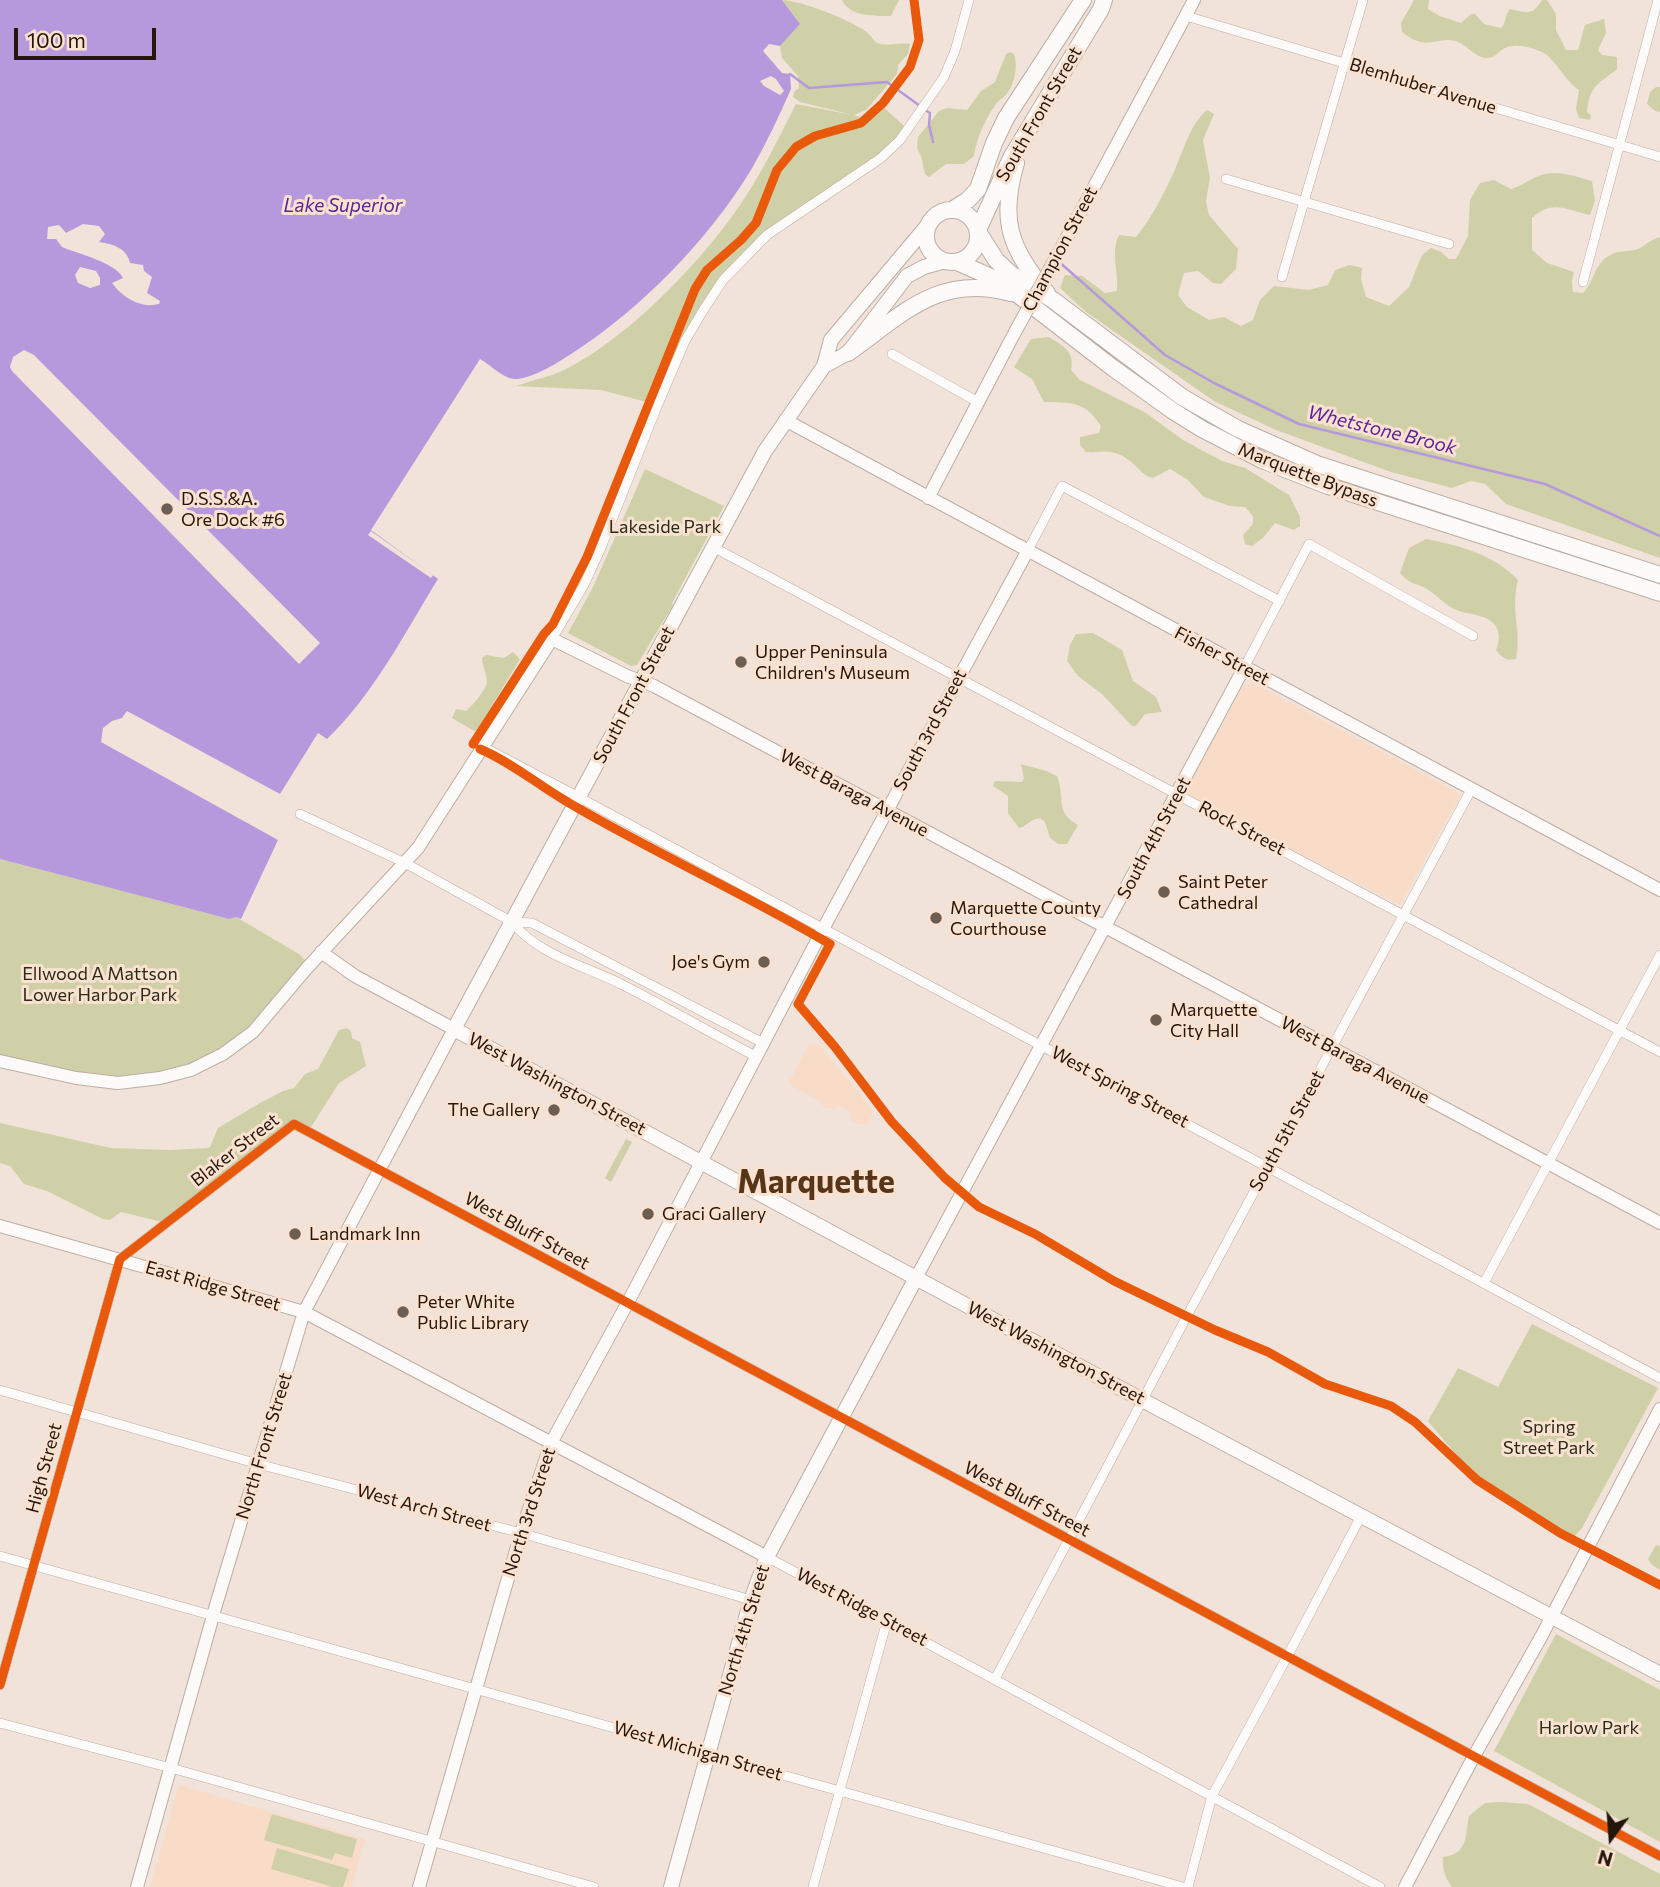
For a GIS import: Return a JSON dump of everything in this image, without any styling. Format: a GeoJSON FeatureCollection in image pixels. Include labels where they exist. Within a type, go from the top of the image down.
{"type":"FeatureCollection","features":[{"type":"Feature","properties":{"kind":"highway","name":"South Front Street"},"geometry":{"type":"LineString","coordinates":[[952,209],[968,200],[978,189],[1006,118],[1083,0]]}},
{"type":"Feature","properties":{"kind":"highway","name":"South Front Street"},"geometry":{"type":"LineString","coordinates":[[979,232],[1004,170],[1104,0]]}},
{"type":"Feature","properties":{"kind":"highway"},"geometry":{"type":"LineString","coordinates":[[1024,138],[1009,188],[1007,201],[1010,226],[1022,260],[1053,300]]}},
{"type":"Feature","properties":{"kind":"highway"},"geometry":{"type":"LineString","coordinates":[[952,209],[970,218],[979,232],[973,252],[964,260],[951,261],[929,247],[927,226],[937,214],[952,209]]}},
{"type":"Feature","properties":{"kind":"highway","name":"Marquette Bypass"},"geometry":{"type":"LineString","coordinates":[[979,232],[996,260],[1010,274],[1053,300],[1182,397],[1238,429],[1290,454],[1355,477],[1660,575]]}},
{"type":"Feature","properties":{"kind":"highway","name":"Marquette Bypass"},"geometry":{"type":"LineString","coordinates":[[951,261],[991,275],[1173,411],[1262,460],[1328,486],[1660,593]]}},
{"type":"Feature","properties":{"kind":"highway"},"geometry":{"type":"LineString","coordinates":[[848,353],[938,293],[974,286],[1019,295]]}},
{"type":"Feature","properties":{"kind":"main road","name":"South Front Street"},"geometry":{"type":"LineString","coordinates":[[454,1029],[713,547],[785,420],[824,366],[831,340],[927,226]]}},
{"type":"Feature","properties":{"kind":"main road","name":"South Front Street"},"geometry":{"type":"LineString","coordinates":[[824,366],[848,353],[907,276],[924,267],[951,261]]}},
{"type":"Feature","properties":{"kind":"main road","name":"West Washington Street"},"geometry":{"type":"LineString","coordinates":[[454,1029],[1144,1401],[1660,1674]]}},
{"type":"Feature","properties":{"kind":"main road","name":"North 4th Street"},"geometry":{"type":"LineString","coordinates":[[671,1887],[751,1600],[767,1557],[916,1278]]}},
{"type":"Feature","properties":{"kind":"street"},"geometry":{"type":"LineString","coordinates":[[0,1061],[76,1078],[118,1083],[160,1078],[191,1070],[223,1054],[253,1032],[321,953],[418,848],[552,639],[584,585],[600,550],[685,341],[717,290],[767,235],[881,158],[900,140],[950,65],[969,0]]}},
{"type":"Feature","properties":{"kind":"street","name":"Champion Street"},"geometry":{"type":"LineString","coordinates":[[928,498],[1194,0]]}},
{"type":"Feature","properties":{"kind":"street"},"geometry":{"type":"LineString","coordinates":[[1282,277],[1363,0]]}},
{"type":"Feature","properties":{"kind":"street"},"geometry":{"type":"LineString","coordinates":[[1583,282],[1658,0]]}},
{"type":"Feature","properties":{"kind":"street","name":"Blemhuber Avenue"},"geometry":{"type":"LineString","coordinates":[[1186,16],[1660,157]]}},
{"type":"Feature","properties":{"kind":"street"},"geometry":{"type":"LineString","coordinates":[[1226,179],[1449,244]]}},
{"type":"Feature","properties":{"kind":"street"},"geometry":{"type":"LineString","coordinates":[[892,354],[978,402]]}},
{"type":"Feature","properties":{"kind":"street","name":"Fisher Street"},"geometry":{"type":"LineString","coordinates":[[785,420],[1660,890]]}},
{"type":"Feature","properties":{"kind":"street","name":"South 3rd Street"},"geometry":{"type":"LineString","coordinates":[[700,1161],[1062,486],[1280,601]]}},
{"type":"Feature","properties":{"kind":"street","name":"South 4th Street"},"geometry":{"type":"LineString","coordinates":[[916,1278],[1309,544],[1473,636]]}},
{"type":"Feature","properties":{"kind":"street","name":"Rock Street"},"geometry":{"type":"LineString","coordinates":[[713,547],[1660,1052]]}},
{"type":"Feature","properties":{"kind":"street","name":"West Baraga Avenue"},"geometry":{"type":"LineString","coordinates":[[552,639],[654,686],[1660,1223]]}},
{"type":"Feature","properties":{"kind":"street","name":"West Spring Street"},"geometry":{"type":"LineString","coordinates":[[480,749],[491,751],[580,797],[1660,1378]]}},
{"type":"Feature","properties":{"kind":"street","name":"South 5th Street"},"geometry":{"type":"LineString","coordinates":[[995,1679],[1472,788]]}},
{"type":"Feature","properties":{"kind":"street"},"geometry":{"type":"LineString","coordinates":[[300,814],[405,863],[512,922],[523,937],[575,965],[621,984],[755,1056]]}},
{"type":"Feature","properties":{"kind":"street"},"geometry":{"type":"LineString","coordinates":[[512,922],[532,923],[763,1043]]}},
{"type":"Feature","properties":{"kind":"street"},"geometry":{"type":"LineString","coordinates":[[321,953],[355,976],[454,1029]]}},
{"type":"Feature","properties":{"kind":"street"},"geometry":{"type":"LineString","coordinates":[[1484,1283],[1660,955]]}},
{"type":"Feature","properties":{"kind":"street","name":"North Front Street"},"geometry":{"type":"LineString","coordinates":[[136,1887],[304,1311],[454,1029]]}},
{"type":"Feature","properties":{"kind":"street","name":"Blaker Street"},"geometry":{"type":"LineString","coordinates":[[120,1259],[294,1124],[380,1169]]}},
{"type":"Feature","properties":{"kind":"street","name":"North 3rd Street"},"geometry":{"type":"LineString","coordinates":[[419,1887],[521,1533],[551,1443],[700,1161]]}},
{"type":"Feature","properties":{"kind":"street","name":"West Bluff Street"},"geometry":{"type":"LineString","coordinates":[[380,1169],[626,1304],[1660,1856]]}},
{"type":"Feature","properties":{"kind":"street","name":"East Ridge Street"},"geometry":{"type":"LineString","coordinates":[[0,1226],[304,1311]]}},
{"type":"Feature","properties":{"kind":"street","name":"High Street"},"geometry":{"type":"LineString","coordinates":[[0,1685],[120,1259]]}},
{"type":"Feature","properties":{"kind":"street","name":"West Ridge Street"},"geometry":{"type":"LineString","coordinates":[[304,1311],[1380,1887]]}},
{"type":"Feature","properties":{"kind":"street","name":"West Arch Street"},"geometry":{"type":"LineString","coordinates":[[0,1390],[258,1464],[521,1533],[751,1600]]}},
{"type":"Feature","properties":{"kind":"street"},"geometry":{"type":"LineString","coordinates":[[1405,1887],[1660,1409]]}},
{"type":"Feature","properties":{"kind":"street"},"geometry":{"type":"LineString","coordinates":[[1186,1887],[1212,1796],[1361,1516]]}},
{"type":"Feature","properties":{"kind":"street","name":"West Michigan Street"},"geometry":{"type":"LineString","coordinates":[[0,1556],[1186,1887]]}},
{"type":"Feature","properties":{"kind":"street"},"geometry":{"type":"LineString","coordinates":[[813,1887],[887,1621]]}},
{"type":"Feature","properties":{"kind":"street"},"geometry":{"type":"LineString","coordinates":[[0,1723],[171,1768],[593,1887]]}},
{"type":"Feature","properties":{"kind":"shaded area"},"geometry":{"type":"Polygon","coordinates":[[[1253,683],[1461,794],[1400,905],[1183,794],[1243,685],[1253,683]]]}},
{"type":"Feature","properties":{"kind":"shaded area"},"geometry":{"type":"Polygon","coordinates":[[[813,1043],[822,1048],[872,1110],[868,1123],[857,1124],[851,1120],[849,1111],[839,1105],[833,1109],[825,1108],[818,1100],[790,1085],[808,1046],[813,1043]]]}},
{"type":"Feature","properties":{"kind":"shaded area"},"geometry":{"type":"Polygon","coordinates":[[[179,1785],[365,1839],[352,1887],[150,1887],[179,1785]]]}},
{"type":"Feature","properties":{"kind":"green space"},"geometry":{"type":"Polygon","coordinates":[[[782,0],[800,3],[837,16],[865,31],[877,43],[910,44],[908,54],[898,65],[897,74],[866,110],[854,115],[860,117],[878,102],[904,126],[890,146],[868,164],[772,227],[706,298],[680,344],[654,404],[601,390],[516,386],[560,372],[589,356],[635,321],[679,280],[742,202],[767,161],[796,104],[853,115],[800,102],[793,97],[799,88],[798,76],[782,58],[780,46],[800,24],[782,0]]]}},
{"type":"Feature","properties":{"kind":"green space"},"geometry":{"type":"Polygon","coordinates":[[[842,0],[899,0],[891,16],[884,16],[857,13],[842,0]]]}},
{"type":"Feature","properties":{"kind":"green space"},"geometry":{"type":"Polygon","coordinates":[[[1414,0],[1429,0],[1428,9],[1461,23],[1471,14],[1475,14],[1484,24],[1501,28],[1510,9],[1529,12],[1542,0],[1547,0],[1556,14],[1556,30],[1566,50],[1578,50],[1585,25],[1604,19],[1606,33],[1598,50],[1602,55],[1617,57],[1617,69],[1593,90],[1587,112],[1591,115],[1590,120],[1579,118],[1576,109],[1579,90],[1542,52],[1513,46],[1486,58],[1458,42],[1419,42],[1402,32],[1401,23],[1414,0]]]}},
{"type":"Feature","properties":{"kind":"green space"},"geometry":{"type":"Polygon","coordinates":[[[1006,54],[1014,54],[1016,63],[1012,84],[985,122],[974,156],[964,164],[946,164],[929,177],[925,174],[917,148],[918,137],[939,111],[947,108],[967,110],[981,91],[995,82],[1006,54]]]}},
{"type":"Feature","properties":{"kind":"green space"},"geometry":{"type":"Polygon","coordinates":[[[1660,87],[1660,112],[1647,104],[1650,92],[1660,87]]]}},
{"type":"Feature","properties":{"kind":"green space"},"geometry":{"type":"Polygon","coordinates":[[[1207,110],[1214,114],[1203,140],[1210,178],[1206,201],[1209,215],[1238,249],[1236,269],[1221,284],[1213,283],[1198,271],[1184,273],[1178,295],[1187,307],[1209,320],[1224,317],[1241,326],[1253,320],[1260,300],[1274,286],[1309,290],[1328,285],[1335,270],[1350,265],[1362,268],[1361,279],[1366,297],[1389,306],[1409,287],[1422,255],[1431,248],[1449,259],[1456,259],[1468,236],[1470,200],[1480,183],[1494,180],[1511,189],[1550,173],[1592,181],[1595,201],[1590,215],[1553,207],[1532,218],[1532,250],[1547,263],[1574,272],[1573,292],[1583,293],[1595,271],[1610,255],[1635,250],[1660,237],[1660,558],[1506,504],[1485,484],[1471,481],[1452,488],[1391,472],[1276,430],[1214,401],[1086,312],[1060,288],[1065,275],[1082,276],[1105,293],[1117,291],[1115,249],[1119,235],[1136,237],[1152,215],[1191,131],[1207,110]]]}},
{"type":"Feature","properties":{"kind":"green space"},"geometry":{"type":"Polygon","coordinates":[[[1049,337],[1067,350],[1072,363],[1071,370],[1080,380],[1146,413],[1183,440],[1222,461],[1245,468],[1289,495],[1300,517],[1300,526],[1294,530],[1275,523],[1263,538],[1252,546],[1245,544],[1243,535],[1253,524],[1253,516],[1245,507],[1230,506],[1204,497],[1188,480],[1170,469],[1153,478],[1118,454],[1086,452],[1080,445],[1080,437],[1099,433],[1101,426],[1095,418],[1083,407],[1044,402],[1032,379],[1014,367],[1031,339],[1049,337]]]}},
{"type":"Feature","properties":{"kind":"green space","name":"Lakeside Park"},"geometry":{"type":"Polygon","coordinates":[[[645,469],[724,506],[673,605],[637,665],[631,666],[568,633],[594,585],[645,469]]]}},
{"type":"Feature","properties":{"kind":"green space"},"geometry":{"type":"Polygon","coordinates":[[[1426,539],[1464,548],[1487,557],[1518,580],[1515,602],[1518,638],[1516,659],[1504,658],[1496,650],[1498,634],[1491,621],[1454,609],[1400,573],[1409,548],[1426,539]]]}},
{"type":"Feature","properties":{"kind":"green space"},"geometry":{"type":"Polygon","coordinates":[[[1093,633],[1122,650],[1133,681],[1156,697],[1162,712],[1145,714],[1136,726],[1132,726],[1102,694],[1078,676],[1067,661],[1070,645],[1076,634],[1093,633]]]}},
{"type":"Feature","properties":{"kind":"green space"},"geometry":{"type":"Polygon","coordinates":[[[513,652],[520,659],[476,732],[452,718],[456,709],[466,711],[484,689],[487,679],[482,658],[486,655],[504,658],[513,652]]]}},
{"type":"Feature","properties":{"kind":"green space"},"geometry":{"type":"Polygon","coordinates":[[[1021,764],[1057,776],[1063,810],[1078,825],[1067,844],[1058,844],[1050,838],[1045,822],[1040,818],[1019,828],[1008,813],[1008,796],[993,786],[995,781],[1022,782],[1024,778],[1021,764]]]}},
{"type":"Feature","properties":{"kind":"green space","name":"Ellwood A Mattson Lower Harbor Park"},"geometry":{"type":"Polygon","coordinates":[[[0,859],[229,919],[236,917],[299,954],[310,965],[253,1032],[191,1070],[118,1083],[0,1061],[0,859]]]}},
{"type":"Feature","properties":{"kind":"green space"},"geometry":{"type":"Polygon","coordinates":[[[347,1028],[351,1031],[352,1038],[360,1042],[366,1066],[339,1083],[311,1127],[306,1127],[299,1121],[292,1121],[162,1222],[121,1212],[110,1220],[103,1219],[47,1191],[24,1184],[10,1166],[0,1163],[0,1123],[111,1148],[170,1150],[210,1147],[218,1128],[260,1103],[294,1088],[305,1074],[318,1069],[339,1030],[347,1028]]]}},
{"type":"Feature","properties":{"kind":"green space"},"geometry":{"type":"Polygon","coordinates":[[[626,1139],[632,1142],[611,1182],[605,1178],[626,1139]]]}},
{"type":"Feature","properties":{"kind":"green space","name":"Spring Street Park"},"geometry":{"type":"Polygon","coordinates":[[[1532,1324],[1658,1388],[1582,1528],[1572,1539],[1477,1480],[1428,1421],[1458,1368],[1498,1387],[1532,1324]]]}},
{"type":"Feature","properties":{"kind":"green space"},"geometry":{"type":"Polygon","coordinates":[[[1656,1545],[1660,1546],[1660,1570],[1648,1559],[1656,1545]]]}},
{"type":"Feature","properties":{"kind":"green space","name":"Harlow Park"},"geometry":{"type":"Polygon","coordinates":[[[1556,1634],[1660,1690],[1660,1842],[1494,1751],[1556,1634]]]}},
{"type":"Feature","properties":{"kind":"green space"},"geometry":{"type":"Polygon","coordinates":[[[1485,1803],[1528,1804],[1660,1874],[1660,1887],[1452,1887],[1444,1873],[1443,1857],[1461,1848],[1466,1837],[1469,1816],[1485,1803]]]}},
{"type":"Feature","properties":{"kind":"green space"},"geometry":{"type":"Polygon","coordinates":[[[272,1814],[357,1839],[352,1858],[335,1853],[332,1860],[264,1840],[272,1814]]]}},
{"type":"Feature","properties":{"kind":"green space"},"geometry":{"type":"Polygon","coordinates":[[[277,1848],[349,1869],[343,1887],[333,1887],[271,1869],[277,1848]]]}},
{"type":"Feature","properties":{"kind":"water","name":"Lake Superior"},"geometry":{"type":"Polygon","coordinates":[[[0,0],[782,0],[800,24],[780,46],[769,44],[763,51],[782,73],[790,74],[791,89],[751,170],[715,221],[672,270],[624,315],[574,352],[538,373],[516,379],[506,377],[480,359],[371,530],[438,579],[374,683],[327,739],[318,733],[280,794],[127,711],[122,718],[103,728],[101,742],[278,840],[241,919],[229,919],[0,859],[0,0]],[[771,76],[760,81],[780,95],[784,91],[771,76]],[[83,224],[66,233],[59,225],[48,227],[47,239],[56,239],[62,247],[96,259],[119,272],[123,278],[112,283],[132,301],[145,305],[159,304],[160,301],[147,293],[152,277],[144,271],[143,265],[130,263],[123,250],[99,242],[105,234],[99,226],[83,224]],[[80,267],[75,275],[78,283],[90,288],[100,285],[96,271],[80,267]]]}},
{"type":"Feature","properties":{"kind":"pier","name":"D.S.S.&A. Ore Dock #6"},"geometry":{"type":"Polygon","coordinates":[[[24,350],[34,355],[320,643],[299,664],[12,371],[10,367],[13,357],[24,350]]]}},
{"type":"Feature","properties":{"kind":"pier"},"geometry":{"type":"Polygon","coordinates":[[[371,531],[433,575],[431,578],[368,535],[371,531]]]}},
{"type":"Feature","properties":{"kind":"waterway","name":"Whetstone Brook"},"geometry":{"type":"LineString","coordinates":[[790,74],[809,88],[887,82],[920,106]]}},
{"type":"Feature","properties":{"kind":"waterway","name":"Whetstone Brook"},"geometry":{"type":"LineString","coordinates":[[925,110],[930,113],[929,125],[933,142]]}},
{"type":"Feature","properties":{"kind":"waterway","name":"Whetstone Brook"},"geometry":{"type":"LineString","coordinates":[[1058,261],[1165,355],[1214,383],[1299,424],[1545,484],[1660,536]]}},
{"type":"Feature","properties":{"kind":"cycle path"},"geometry":{"type":"LineString","coordinates":[[473,744],[553,624],[587,557],[695,289],[707,270],[756,223],[777,170],[796,147],[815,136],[861,123],[883,103],[910,67],[919,40],[914,0]]}},
{"type":"Feature","properties":{"kind":"cycle path"},"geometry":{"type":"LineString","coordinates":[[480,749],[607,825],[830,944],[798,1004],[835,1047],[892,1122],[945,1178],[979,1207],[1035,1234],[1114,1281],[1215,1330],[1268,1352],[1325,1384],[1391,1406],[1415,1422],[1477,1480],[1560,1533],[1660,1585]]}},
{"type":"Feature","properties":{"kind":"cycle path"},"geometry":{"type":"LineString","coordinates":[[0,1685],[120,1259],[294,1124],[1660,1856]]}},
{"type":"Feature","properties":{"kind":"place","name":"D.S.S.&A. Ore Dock #6"},"geometry":{"type":"Point","coordinates":[167,509]}},
{"type":"Feature","properties":{"kind":"place","name":"Upper Peninsula Children's Museum"},"geometry":{"type":"Point","coordinates":[741,662]}},
{"type":"Feature","properties":{"kind":"place","name":"Saint Peter Cathedral"},"geometry":{"type":"Point","coordinates":[1164,892]}},
{"type":"Feature","properties":{"kind":"place","name":"Marquette County Courthouse"},"geometry":{"type":"Point","coordinates":[936,918]}},
{"type":"Feature","properties":{"kind":"place","name":"Joe's Gym"},"geometry":{"type":"Point","coordinates":[764,962]}},
{"type":"Feature","properties":{"kind":"place","name":"Marquette City Hall"},"geometry":{"type":"Point","coordinates":[1156,1020]}},
{"type":"Feature","properties":{"kind":"place","name":"The Gallery"},"geometry":{"type":"Point","coordinates":[554,1110]}},
{"type":"Feature","properties":{"kind":"place","name":"Graci Gallery"},"geometry":{"type":"Point","coordinates":[648,1214]}},
{"type":"Feature","properties":{"kind":"place","name":"Landmark Inn"},"geometry":{"type":"Point","coordinates":[295,1234]}},
{"type":"Feature","properties":{"kind":"place","name":"Peter White Public Library"},"geometry":{"type":"Point","coordinates":[403,1312]}},
{"type":"Feature","properties":{"kind":"district","name":"Marquette"},"geometry":{"type":"Point","coordinates":[816,1182]}}]}
